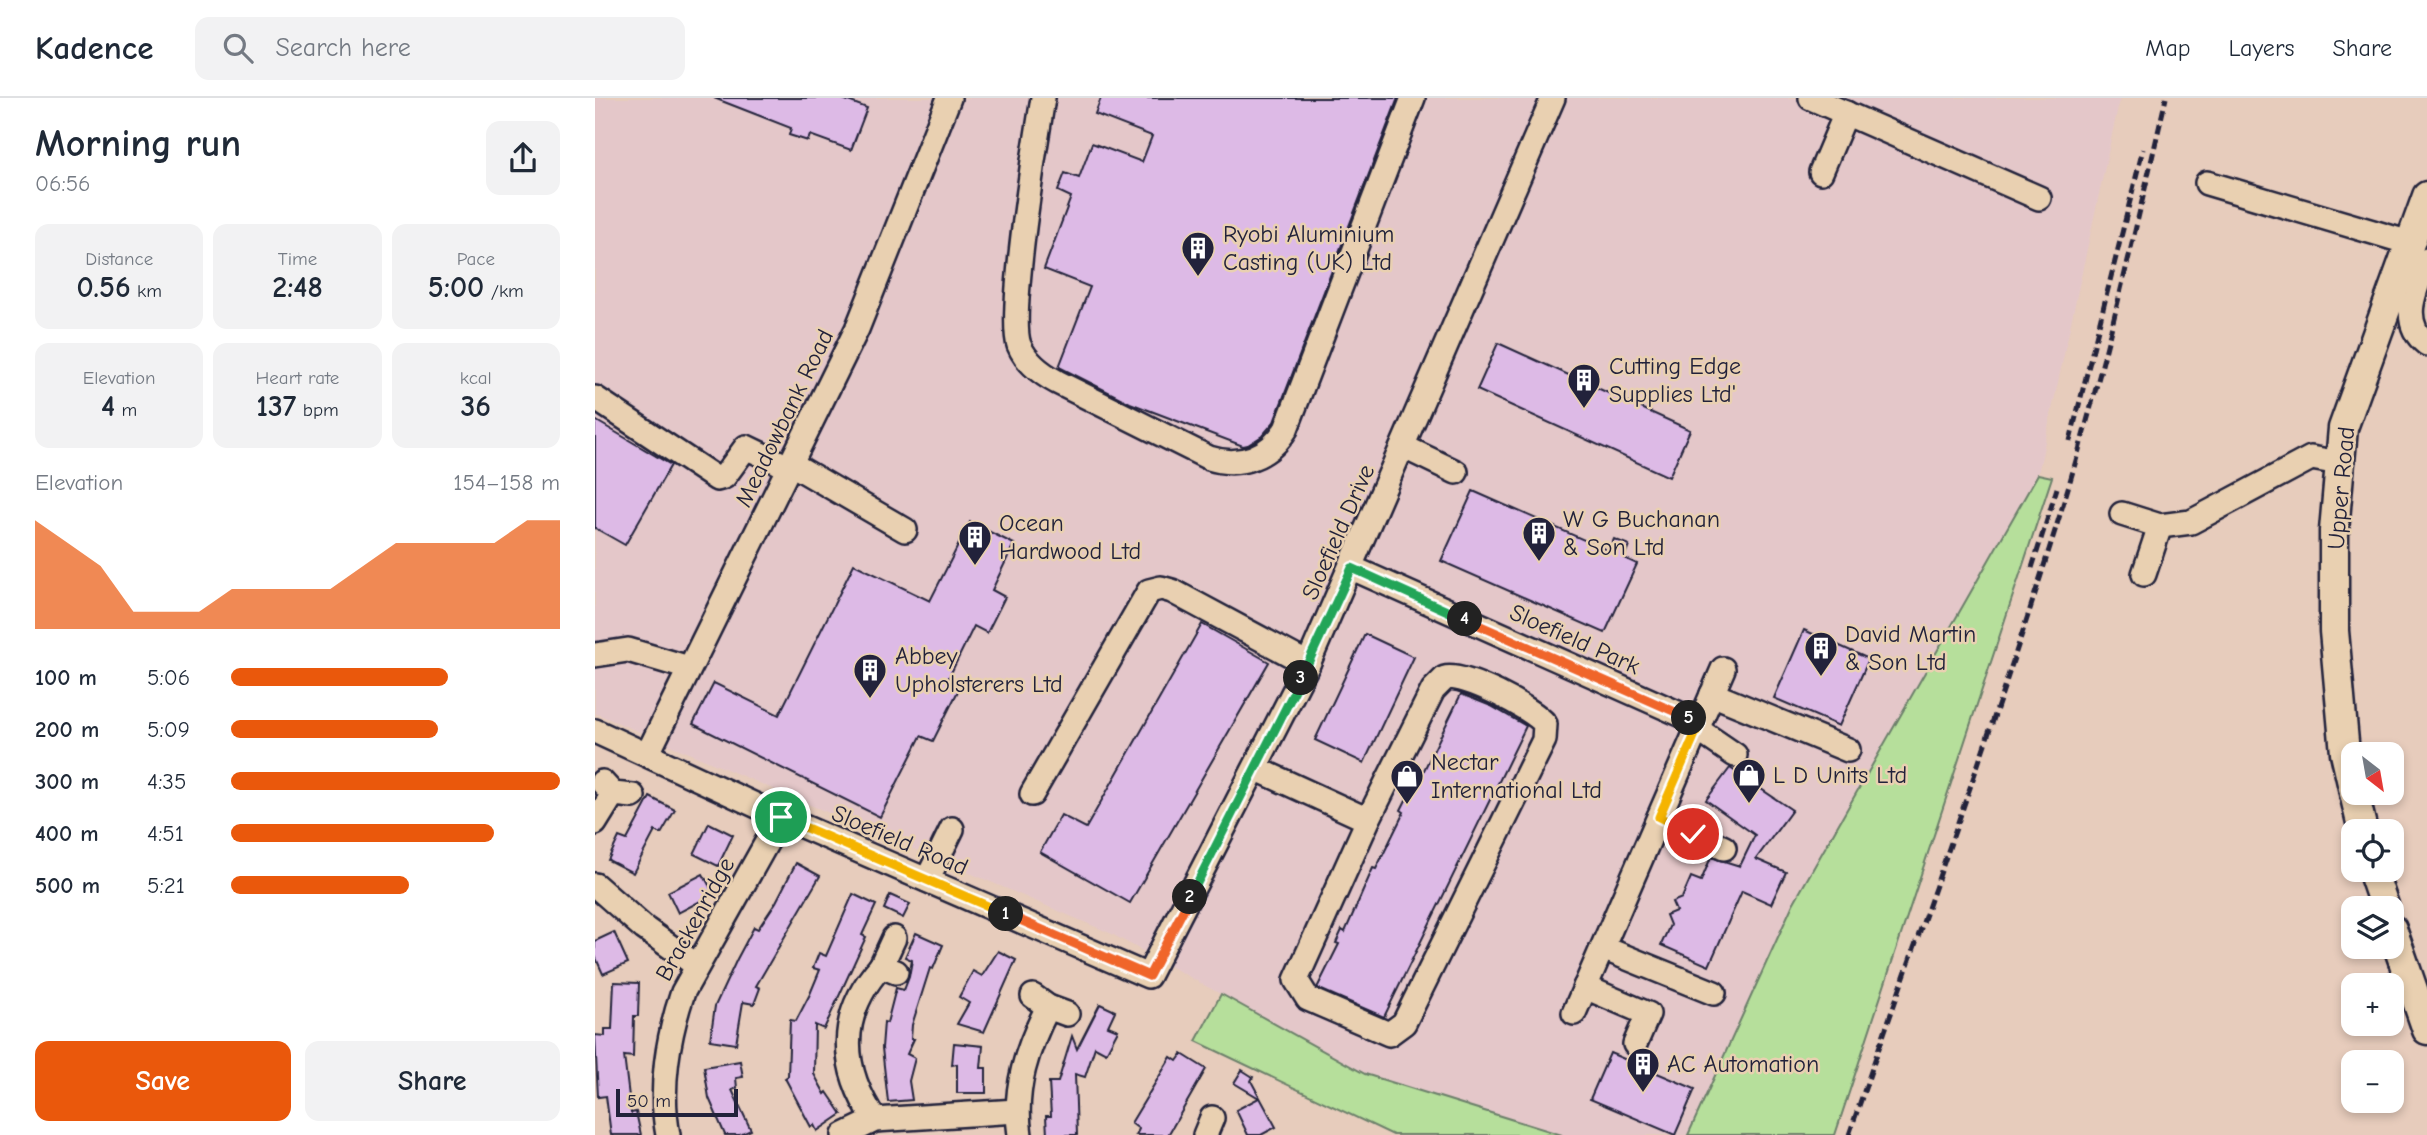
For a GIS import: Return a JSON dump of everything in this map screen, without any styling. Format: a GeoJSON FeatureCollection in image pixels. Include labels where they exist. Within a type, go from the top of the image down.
{"type":"FeatureCollection","features":[{"type":"Feature","properties":{"kind":"main road","name":"Upper Road"},"geometry":{"type":"LineString","coordinates":[[2344,742],[2334,631],[2334,531],[2343,428],[2419,252],[2427,196]]}},
{"type":"Feature","properties":{"kind":"main road"},"geometry":{"type":"LineString","coordinates":[[2402,959],[2427,1030]]}},
{"type":"Feature","properties":{"kind":"street","name":"Meadowbank Road"},"geometry":{"type":"LineString","coordinates":[[648,753],[857,329],[949,98]]}},
{"type":"Feature","properties":{"kind":"street"},"geometry":{"type":"LineString","coordinates":[[1043,98],[1016,310],[1020,348],[1038,370],[1057,382],[1209,458],[1232,462],[1245,461],[1265,453],[1286,429],[1413,98]]}},
{"type":"Feature","properties":{"kind":"street","name":"Sloefield Drive"},"geometry":{"type":"LineString","coordinates":[[1149,976],[1257,769],[1308,664],[1352,568],[1460,310],[1553,98]]}},
{"type":"Feature","properties":{"kind":"street"},"geometry":{"type":"LineString","coordinates":[[1811,98],[2039,198]]}},
{"type":"Feature","properties":{"kind":"street"},"geometry":{"type":"LineString","coordinates":[[1821,172],[1846,113]]}},
{"type":"Feature","properties":{"kind":"street"},"geometry":{"type":"LineString","coordinates":[[2207,184],[2419,252],[2410,309],[2416,333],[2427,344]]}},
{"type":"Feature","properties":{"kind":"street"},"geometry":{"type":"LineString","coordinates":[[595,398],[717,479],[725,476],[746,447],[789,465],[905,530]]}},
{"type":"Feature","properties":{"kind":"street"},"geometry":{"type":"LineString","coordinates":[[1404,447],[1456,472]]}},
{"type":"Feature","properties":{"kind":"street"},"geometry":{"type":"LineString","coordinates":[[2122,514],[2160,526],[2191,522],[2311,458],[2340,463]]}},
{"type":"Feature","properties":{"kind":"street"},"geometry":{"type":"LineString","coordinates":[[2144,574],[2160,526]]}},
{"type":"Feature","properties":{"kind":"street","name":"Sloefield Park"},"geometry":{"type":"LineString","coordinates":[[1352,568],[1698,726],[1735,755]]}},
{"type":"Feature","properties":{"kind":"street"},"geometry":{"type":"LineString","coordinates":[[1032,794],[1149,591],[1161,587],[1172,591],[1308,664]]}},
{"type":"Feature","properties":{"kind":"street"},"geometry":{"type":"LineString","coordinates":[[595,655],[628,650],[689,668]]}},
{"type":"Feature","properties":{"kind":"street"},"geometry":{"type":"LineString","coordinates":[[1574,1013],[1723,669]]}},
{"type":"Feature","properties":{"kind":"street"},"geometry":{"type":"LineString","coordinates":[[1445,678],[1465,679],[1534,713],[1545,724],[1543,740],[1404,1023],[1389,1034],[1312,1001],[1301,991],[1296,979],[1368,820],[1433,690],[1445,678]]}},
{"type":"Feature","properties":{"kind":"street"},"geometry":{"type":"LineString","coordinates":[[1712,694],[1848,750]]}},
{"type":"Feature","properties":{"kind":"street","name":"Sloefield Road"},"geometry":{"type":"LineString","coordinates":[[595,731],[648,753],[781,817],[1149,976]]}},
{"type":"Feature","properties":{"kind":"street"},"geometry":{"type":"LineString","coordinates":[[1257,769],[1368,820]]}},
{"type":"Feature","properties":{"kind":"street"},"geometry":{"type":"LineString","coordinates":[[595,823],[616,791]]}},
{"type":"Feature","properties":{"kind":"street","name":"Brackenridge"},"geometry":{"type":"LineString","coordinates":[[668,1135],[665,1107],[672,1032],[683,992],[781,817]]}},
{"type":"Feature","properties":{"kind":"street"},"geometry":{"type":"LineString","coordinates":[[1659,817],[1724,848]]}},
{"type":"Feature","properties":{"kind":"street"},"geometry":{"type":"LineString","coordinates":[[926,880],[952,829]]}},
{"type":"Feature","properties":{"kind":"street"},"geometry":{"type":"LineString","coordinates":[[595,885],[644,928],[696,965]]}},
{"type":"Feature","properties":{"kind":"street"},"geometry":{"type":"LineString","coordinates":[[875,1120],[853,1082],[849,1041],[856,1009],[869,980],[889,969],[894,938]]}},
{"type":"Feature","properties":{"kind":"street"},"geometry":{"type":"LineString","coordinates":[[1602,948],[1714,993]]}},
{"type":"Feature","properties":{"kind":"street"},"geometry":{"type":"LineString","coordinates":[[1585,987],[1648,1014],[1635,1044]]}},
{"type":"Feature","properties":{"kind":"street"},"geometry":{"type":"LineString","coordinates":[[1020,1135],[1017,1111],[1023,1067],[1049,1006]]}},
{"type":"Feature","properties":{"kind":"street"},"geometry":{"type":"LineString","coordinates":[[844,1135],[875,1120],[1017,1111]]}},
{"type":"Feature","properties":{"kind":"shaded area"},"geometry":{"type":"Polygon","coordinates":[[[595,98],[2120,98],[2038,474],[1793,904],[1688,1135],[1562,1135],[1365,1074],[1110,933],[595,713],[595,98]]]}},
{"type":"Feature","properties":{"kind":"green space"},"geometry":{"type":"Polygon","coordinates":[[[2038,474],[2052,477],[1835,1135],[1688,1135],[1793,904],[2038,474]]]}},
{"type":"Feature","properties":{"kind":"green space"},"geometry":{"type":"Polygon","coordinates":[[[1221,994],[1365,1074],[1562,1135],[1393,1135],[1196,1041],[1221,994]]]}},
{"type":"Feature","properties":{"kind":"building"},"geometry":{"type":"Polygon","coordinates":[[[714,98],[840,98],[867,108],[851,150],[810,135],[808,141],[789,135],[791,128],[714,98]]]}},
{"type":"Feature","properties":{"kind":"building","name":"Ryobi Aluminium Casting (UK) Ltd"},"geometry":{"type":"Polygon","coordinates":[[[1101,98],[1398,98],[1274,422],[1262,436],[1248,445],[1243,446],[1130,403],[1059,367],[1090,287],[1044,269],[1071,197],[1058,191],[1065,173],[1079,178],[1092,143],[1142,162],[1152,136],[1095,114],[1101,98]]]}},
{"type":"Feature","properties":{"kind":"building","name":"Cutting Edge Supplies Ltd'"},"geometry":{"type":"Polygon","coordinates":[[[1498,343],[1690,430],[1669,477],[1477,390],[1498,343]]]}},
{"type":"Feature","properties":{"kind":"building"},"geometry":{"type":"Polygon","coordinates":[[[595,420],[671,465],[625,545],[595,528],[595,420]]]}},
{"type":"Feature","properties":{"kind":"building","name":"W G Buchanan & Son Ltd"},"geometry":{"type":"Polygon","coordinates":[[[1473,491],[1609,551],[1614,539],[1629,545],[1624,558],[1637,564],[1605,633],[1441,561],[1473,491]]]}},
{"type":"Feature","properties":{"kind":"building","name":"Abbey Upholsterers Ltd"},"geometry":{"type":"Polygon","coordinates":[[[970,522],[1014,544],[992,590],[1005,597],[987,633],[974,626],[948,679],[961,685],[933,741],[921,736],[880,817],[693,724],[714,683],[779,715],[854,564],[930,601],[970,522]]]}},
{"type":"Feature","properties":{"kind":"building"},"geometry":{"type":"Polygon","coordinates":[[[1202,624],[1269,662],[1130,903],[1040,852],[1061,815],[1086,828],[1202,624]]]}},
{"type":"Feature","properties":{"kind":"building","name":"David Martin & Son Ltd"},"geometry":{"type":"Polygon","coordinates":[[[1804,630],[1869,659],[1839,726],[1774,698],[1804,630]]]}},
{"type":"Feature","properties":{"kind":"building"},"geometry":{"type":"Polygon","coordinates":[[[1365,634],[1414,657],[1364,763],[1315,740],[1365,634]]]}},
{"type":"Feature","properties":{"kind":"building"},"geometry":{"type":"Polygon","coordinates":[[[1461,694],[1491,706],[1526,726],[1384,1017],[1317,988],[1339,944],[1336,943],[1342,930],[1345,932],[1373,868],[1376,869],[1404,812],[1401,810],[1407,798],[1410,799],[1461,694]]]}},
{"type":"Feature","properties":{"kind":"building"},"geometry":{"type":"Polygon","coordinates":[[[1730,768],[1792,810],[1756,859],[1786,872],[1771,904],[1742,891],[1709,966],[1661,945],[1670,925],[1666,915],[1676,911],[1672,902],[1682,898],[1691,877],[1701,881],[1711,857],[1740,866],[1755,835],[1706,800],[1730,768]]]}},
{"type":"Feature","properties":{"kind":"building"},"geometry":{"type":"Polygon","coordinates":[[[650,797],[675,810],[661,834],[655,831],[633,873],[608,860],[619,837],[627,840],[650,797]]]}},
{"type":"Feature","properties":{"kind":"building"},"geometry":{"type":"Polygon","coordinates":[[[709,823],[733,835],[718,866],[694,854],[709,823]]]}},
{"type":"Feature","properties":{"kind":"building"},"geometry":{"type":"Polygon","coordinates":[[[796,863],[820,876],[756,986],[760,988],[754,1004],[743,1002],[736,1044],[710,1040],[715,1006],[737,959],[754,927],[758,929],[776,902],[796,863]]]}},
{"type":"Feature","properties":{"kind":"building"},"geometry":{"type":"Polygon","coordinates":[[[703,874],[714,894],[678,913],[668,892],[703,874]]]}},
{"type":"Feature","properties":{"kind":"building"},"geometry":{"type":"Polygon","coordinates":[[[853,894],[876,905],[862,935],[866,937],[824,1029],[815,1025],[814,1074],[825,1094],[827,1092],[842,1114],[817,1131],[814,1125],[811,1127],[785,1078],[788,1076],[790,1020],[796,1021],[810,994],[820,970],[813,968],[819,953],[826,956],[853,894]]]}},
{"type":"Feature","properties":{"kind":"building"},"geometry":{"type":"Polygon","coordinates":[[[890,895],[910,904],[903,918],[884,909],[890,895]]]}},
{"type":"Feature","properties":{"kind":"building"},"geometry":{"type":"Polygon","coordinates":[[[614,932],[628,963],[603,974],[595,956],[595,941],[614,932]]]}},
{"type":"Feature","properties":{"kind":"building"},"geometry":{"type":"Polygon","coordinates":[[[916,933],[943,945],[933,969],[930,968],[912,1025],[911,1039],[914,1039],[907,1054],[915,1058],[909,1081],[912,1100],[888,1102],[882,1048],[884,1022],[887,1023],[896,988],[904,990],[909,977],[912,960],[905,957],[916,933]]]}},
{"type":"Feature","properties":{"kind":"building"},"geometry":{"type":"Polygon","coordinates":[[[998,951],[1016,960],[984,1032],[957,1024],[969,1003],[959,997],[973,971],[982,976],[998,951]]]}},
{"type":"Feature","properties":{"kind":"building"},"geometry":{"type":"Polygon","coordinates":[[[614,982],[639,983],[638,1016],[634,1016],[633,1057],[624,1056],[631,1113],[636,1112],[641,1135],[611,1135],[606,1096],[598,1097],[595,1035],[605,1036],[605,1029],[612,1029],[614,982]]]}},
{"type":"Feature","properties":{"kind":"building"},"geometry":{"type":"Polygon","coordinates":[[[1100,1004],[1115,1011],[1108,1026],[1118,1030],[1106,1053],[1095,1047],[1085,1077],[1075,1074],[1077,1135],[1047,1135],[1046,1116],[1051,1116],[1049,1082],[1058,1082],[1072,1036],[1077,1049],[1100,1004]]]}},
{"type":"Feature","properties":{"kind":"building"},"geometry":{"type":"Polygon","coordinates":[[[954,1043],[983,1046],[981,1068],[986,1068],[986,1093],[957,1093],[957,1064],[952,1065],[954,1043]]]}},
{"type":"Feature","properties":{"kind":"building","name":"AC Automation"},"geometry":{"type":"Polygon","coordinates":[[[1610,1053],[1695,1089],[1675,1135],[1590,1099],[1610,1053]]]}},
{"type":"Feature","properties":{"kind":"building"},"geometry":{"type":"Polygon","coordinates":[[[1182,1054],[1206,1069],[1168,1135],[1136,1135],[1139,1129],[1131,1123],[1171,1057],[1177,1061],[1182,1054]]]}},
{"type":"Feature","properties":{"kind":"building"},"geometry":{"type":"Polygon","coordinates":[[[740,1061],[743,1077],[736,1078],[737,1088],[732,1090],[751,1130],[740,1135],[725,1135],[709,1098],[704,1067],[740,1061]]]}},
{"type":"Feature","properties":{"kind":"building"},"geometry":{"type":"Polygon","coordinates":[[[1242,1070],[1253,1077],[1251,1081],[1276,1127],[1261,1135],[1248,1135],[1236,1110],[1259,1098],[1234,1083],[1242,1070]]]}},
{"type":"Feature","properties":{"kind":"railway"},"geometry":{"type":"LineString","coordinates":[[1849,1135],[1982,752],[2074,469],[2129,258],[2166,98]]}},
{"type":"Feature","properties":{"kind":"railway"},"geometry":{"type":"LineString","coordinates":[[2070,441],[2143,149]]}},
{"type":"Feature","properties":{"kind":"railway"},"geometry":{"type":"LineString","coordinates":[[2032,568],[2057,488]]}},
{"type":"Feature","properties":{"kind":"place","name":"Ryobi Aluminium Casting (UK) Ltd"},"geometry":{"type":"Point","coordinates":[1198,278]}},
{"type":"Feature","properties":{"kind":"place","name":"Cutting Edge Supplies Ltd'"},"geometry":{"type":"Point","coordinates":[1584,410]}},
{"type":"Feature","properties":{"kind":"place","name":"W G Buchanan & Son Ltd"},"geometry":{"type":"Point","coordinates":[1539,563]}},
{"type":"Feature","properties":{"kind":"place","name":"Ocean Hardwood Ltd"},"geometry":{"type":"Point","coordinates":[975,567]}},
{"type":"Feature","properties":{"kind":"place","name":"David Martin & Son Ltd"},"geometry":{"type":"Point","coordinates":[1821,678]}},
{"type":"Feature","properties":{"kind":"place","name":"Abbey Upholsterers Ltd"},"geometry":{"type":"Point","coordinates":[870,700]}},
{"type":"Feature","properties":{"kind":"place","name":"L D Units Ltd"},"geometry":{"type":"Point","coordinates":[1749,805]}},
{"type":"Feature","properties":{"kind":"place","name":"Nectar International Ltd"},"geometry":{"type":"Point","coordinates":[1407,806]}},
{"type":"Feature","properties":{"kind":"place","name":"AC Automation"},"geometry":{"type":"Point","coordinates":[1643,1094]}},
{"type":"Feature","properties":{"kind":"route"},"geometry":{"type":"LineString","coordinates":[[781,817],[1149,976],[1257,769],[1352,568],[1700,723],[1659,817],[1693,834]]}}]}
